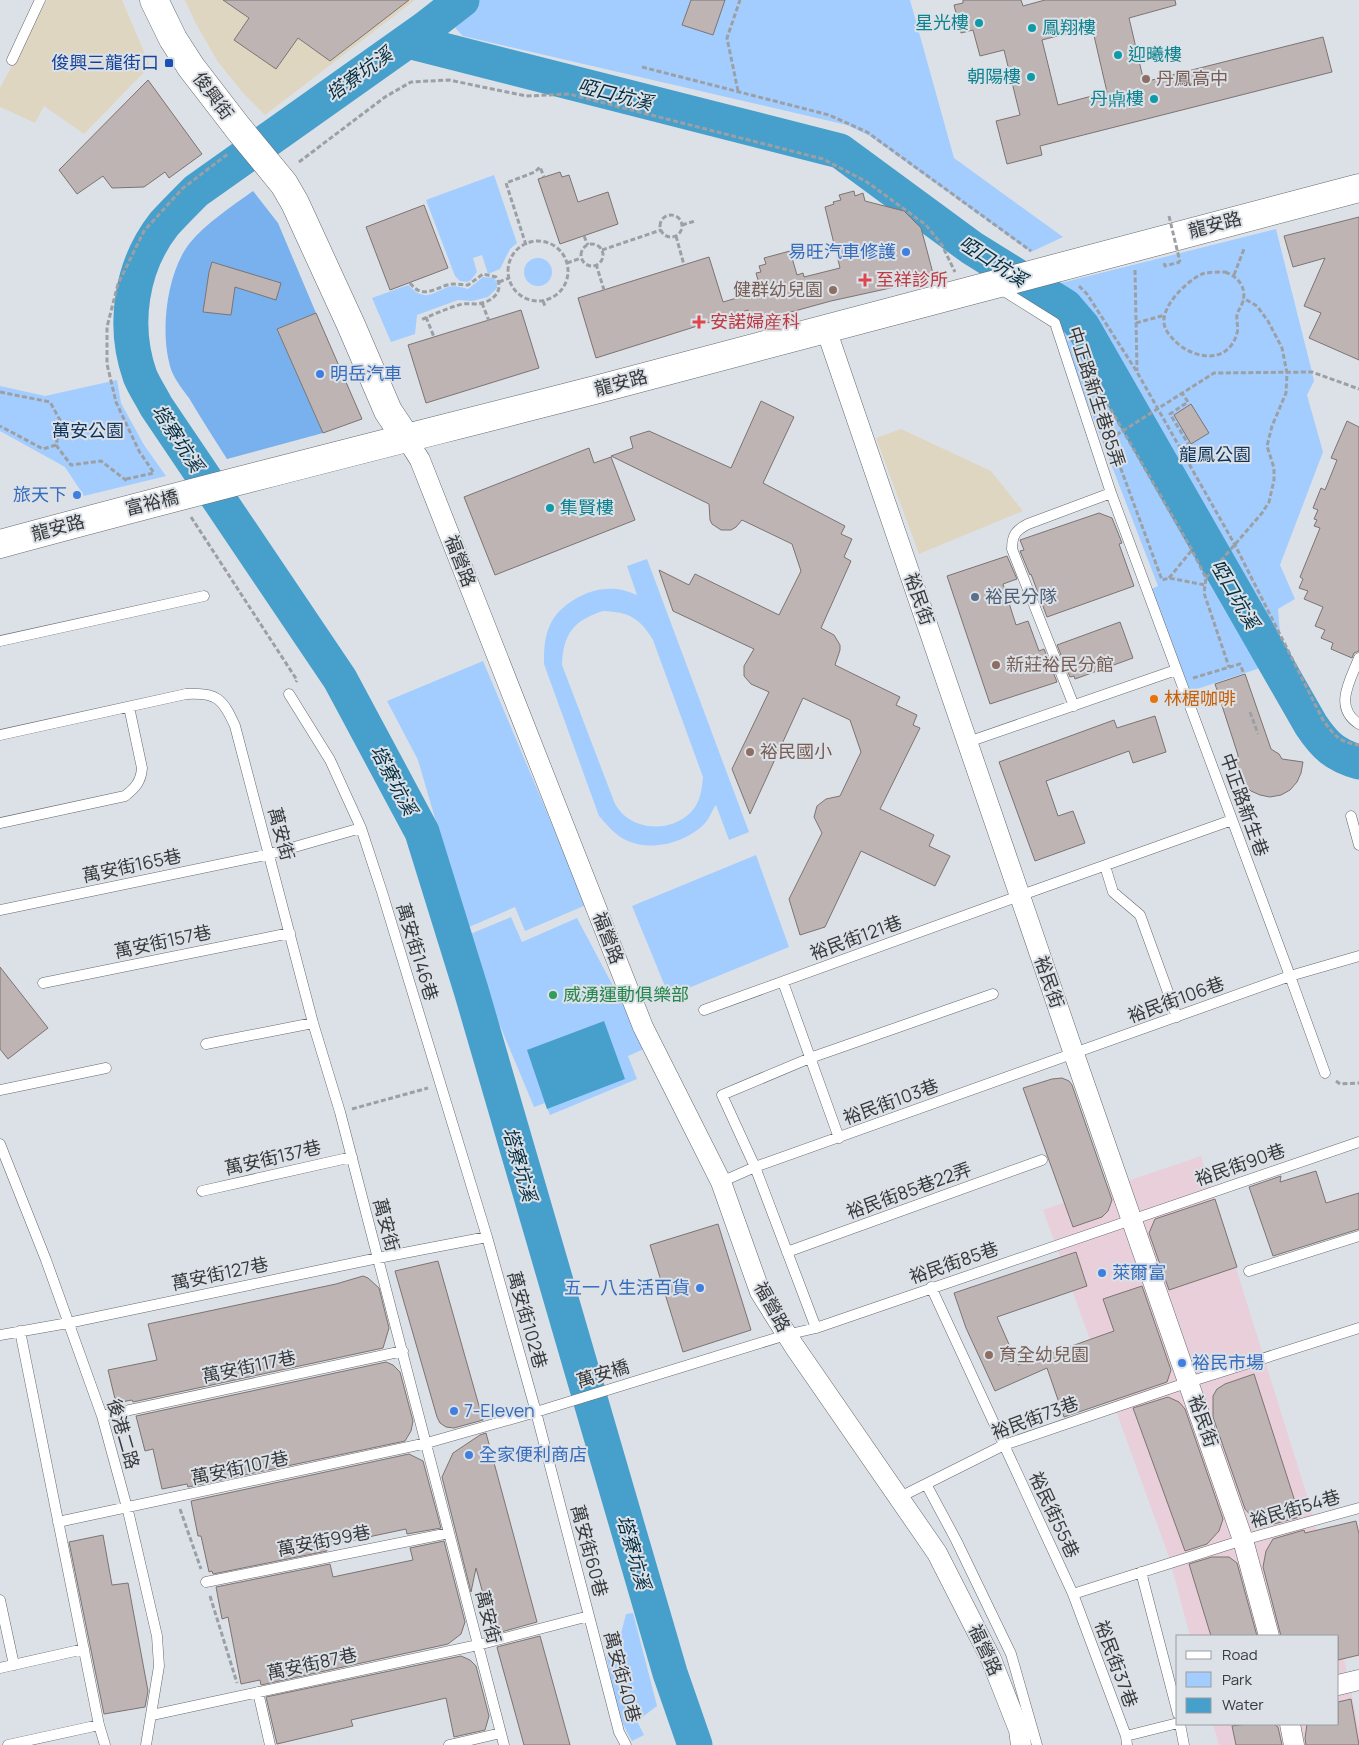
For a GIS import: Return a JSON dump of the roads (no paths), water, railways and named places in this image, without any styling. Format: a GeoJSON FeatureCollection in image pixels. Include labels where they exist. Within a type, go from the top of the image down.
{"type":"FeatureCollection","features":[{"type":"Feature","properties":{"kind":"street","name":"俊興街"},"geometry":{"type":"LineString","coordinates":[[154,0],[173,39],[234,140],[284,184]]}},
{"type":"Feature","properties":{"kind":"street","name":"福營路"},"geometry":{"type":"LineString","coordinates":[[284,184],[295,203],[351,325],[388,411],[420,460],[643,1027],[721,1182],[760,1292],[786,1335],[937,1554],[991,1659],[1018,1730],[1021,1745]]}},
{"type":"Feature","properties":{"kind":"street","name":"龍安路"},"geometry":{"type":"LineString","coordinates":[[248,479],[748,346],[826,329],[993,285],[1074,273],[1359,188]]}},
{"type":"Feature","properties":{"kind":"street","name":"裕民街"},"geometry":{"type":"LineString","coordinates":[[826,329],[1019,896],[1244,1540],[1269,1635]]}},
{"type":"Feature","properties":{"kind":"street","name":"富裕橋"},"geometry":{"type":"LineString","coordinates":[[116,512],[248,479]]}},
{"type":"Feature","properties":{"kind":"street","name":"龍安路"},"geometry":{"type":"LineString","coordinates":[[0,544],[116,512]]}},
{"type":"Feature","properties":{"kind":"street"},"geometry":{"type":"LineString","coordinates":[[1339,1684],[1359,1680]]}},
{"type":"Feature","properties":{"kind":"street"},"geometry":{"type":"LineString","coordinates":[[1290,1725],[1294,1745]]}},
{"type":"Feature","properties":{"kind":"lane"},"geometry":{"type":"LineString","coordinates":[[12,60],[40,0]]}},
{"type":"Feature","properties":{"kind":"lane","name":"中正路新生巷85弄"},"geometry":{"type":"LineString","coordinates":[[993,285],[1054,323],[1111,493],[1143,579]]}},
{"type":"Feature","properties":{"kind":"lane"},"geometry":{"type":"LineString","coordinates":[[1074,706],[1012,549],[1012,539],[1017,530],[1028,524],[1111,493]]}},
{"type":"Feature","properties":{"kind":"lane","name":"中正路新生巷"},"geometry":{"type":"LineString","coordinates":[[1143,579],[1325,1073]]}},
{"type":"Feature","properties":{"kind":"lane"},"geometry":{"type":"LineString","coordinates":[[0,641],[204,596]]}},
{"type":"Feature","properties":{"kind":"lane"},"geometry":{"type":"LineString","coordinates":[[1359,658],[1344,699],[1344,706],[1352,719],[1359,724]]}},
{"type":"Feature","properties":{"kind":"lane"},"geometry":{"type":"LineString","coordinates":[[968,742],[1176,670]]}},
{"type":"Feature","properties":{"kind":"lane","name":"萬安街"},"geometry":{"type":"LineString","coordinates":[[130,707],[200,693],[211,695],[222,703],[235,726],[313,1023],[352,1157],[504,1745]]}},
{"type":"Feature","properties":{"kind":"lane","name":"萬安街146巷"},"geometry":{"type":"LineString","coordinates":[[290,694],[330,760],[360,828],[441,1085]]}},
{"type":"Feature","properties":{"kind":"lane"},"geometry":{"type":"LineString","coordinates":[[0,735],[130,707],[142,768],[141,777],[133,790],[125,796],[0,822]]}},
{"type":"Feature","properties":{"kind":"lane"},"geometry":{"type":"LineString","coordinates":[[1351,816],[1359,845]]}},
{"type":"Feature","properties":{"kind":"lane"},"geometry":{"type":"LineString","coordinates":[[1176,1017],[1140,915],[1113,892],[1105,866],[1232,820]]}},
{"type":"Feature","properties":{"kind":"lane"},"geometry":{"type":"LineString","coordinates":[[270,854],[360,828]]}},
{"type":"Feature","properties":{"kind":"lane","name":"萬安街165巷"},"geometry":{"type":"LineString","coordinates":[[0,910],[270,854]]}},
{"type":"Feature","properties":{"kind":"lane","name":"裕民街121巷"},"geometry":{"type":"LineString","coordinates":[[704,1010],[1105,866]]}},
{"type":"Feature","properties":{"kind":"lane","name":"萬安街157巷"},"geometry":{"type":"LineString","coordinates":[[43,983],[290,933]]}},
{"type":"Feature","properties":{"kind":"lane"},"geometry":{"type":"LineString","coordinates":[[1290,976],[1359,956]]}},
{"type":"Feature","properties":{"kind":"lane","name":"裕民街106巷"},"geometry":{"type":"LineString","coordinates":[[1074,1054],[1290,976]]}},
{"type":"Feature","properties":{"kind":"lane"},"geometry":{"type":"LineString","coordinates":[[783,982],[839,1138]]}},
{"type":"Feature","properties":{"kind":"lane"},"geometry":{"type":"LineString","coordinates":[[816,1328],[755,1168],[722,1095],[810,1058],[992,994]]}},
{"type":"Feature","properties":{"kind":"lane"},"geometry":{"type":"LineString","coordinates":[[206,1044],[313,1023]]}},
{"type":"Feature","properties":{"kind":"lane","name":"裕民街103巷"},"geometry":{"type":"LineString","coordinates":[[721,1182],[755,1168],[1074,1054]]}},
{"type":"Feature","properties":{"kind":"lane"},"geometry":{"type":"LineString","coordinates":[[0,1090],[106,1068]]}},
{"type":"Feature","properties":{"kind":"lane","name":"萬安街102巷"},"geometry":{"type":"LineString","coordinates":[[441,1085],[487,1237],[536,1412]]}},
{"type":"Feature","properties":{"kind":"lane","name":"裕民街90巷"},"geometry":{"type":"LineString","coordinates":[[1132,1220],[1359,1142]]}},
{"type":"Feature","properties":{"kind":"lane","name":"後港二路"},"geometry":{"type":"LineString","coordinates":[[0,1144],[46,1260],[102,1416],[127,1509],[157,1636],[159,1666],[146,1745]]}},
{"type":"Feature","properties":{"kind":"lane","name":"萬安街137巷"},"geometry":{"type":"LineString","coordinates":[[202,1191],[352,1157]]}},
{"type":"Feature","properties":{"kind":"lane","name":"裕民街85巷22弄"},"geometry":{"type":"LineString","coordinates":[[787,1252],[1042,1160]]}},
{"type":"Feature","properties":{"kind":"lane","name":"裕民街85巷"},"geometry":{"type":"LineString","coordinates":[[786,1335],[816,1328],[931,1287],[1132,1220]]}},
{"type":"Feature","properties":{"kind":"lane"},"geometry":{"type":"LineString","coordinates":[[1249,1271],[1359,1236]]}},
{"type":"Feature","properties":{"kind":"lane"},"geometry":{"type":"LineString","coordinates":[[378,1258],[487,1237]]}},
{"type":"Feature","properties":{"kind":"lane","name":"萬安街127巷"},"geometry":{"type":"LineString","coordinates":[[0,1335],[68,1323],[378,1258]]}},
{"type":"Feature","properties":{"kind":"lane","name":"裕民街55巷"},"geometry":{"type":"LineString","coordinates":[[931,1287],[1073,1594]]}},
{"type":"Feature","properties":{"kind":"lane","name":"裕民街73巷"},"geometry":{"type":"LineString","coordinates":[[898,1498],[1004,1445],[1189,1382],[1359,1328]]}},
{"type":"Feature","properties":{"kind":"lane"},"geometry":{"type":"LineString","coordinates":[[20,1331],[99,1725],[105,1745]]}},
{"type":"Feature","properties":{"kind":"lane","name":"萬安橋"},"geometry":{"type":"LineString","coordinates":[[427,1443],[536,1412],[786,1335]]}},
{"type":"Feature","properties":{"kind":"lane","name":"萬安街117巷"},"geometry":{"type":"LineString","coordinates":[[102,1416],[403,1351]]}},
{"type":"Feature","properties":{"kind":"lane","name":"萬安街60巷"},"geometry":{"type":"LineString","coordinates":[[478,1644],[590,1616],[536,1412]]}},
{"type":"Feature","properties":{"kind":"lane","name":"萬安街107巷"},"geometry":{"type":"LineString","coordinates":[[58,1522],[127,1509],[427,1443]]}},
{"type":"Feature","properties":{"kind":"lane"},"geometry":{"type":"LineString","coordinates":[[926,1484],[956,1540],[1011,1654],[1037,1745]]}},
{"type":"Feature","properties":{"kind":"lane","name":"裕民街54巷"},"geometry":{"type":"LineString","coordinates":[[1244,1540],[1358,1509]]}},
{"type":"Feature","properties":{"kind":"lane","name":"萬安街99巷"},"geometry":{"type":"LineString","coordinates":[[206,1582],[449,1533]]}},
{"type":"Feature","properties":{"kind":"lane"},"geometry":{"type":"LineString","coordinates":[[1073,1594],[1244,1540]]}},
{"type":"Feature","properties":{"kind":"lane"},"geometry":{"type":"LineString","coordinates":[[1141,1572],[1176,1706]]}},
{"type":"Feature","properties":{"kind":"lane","name":"裕民街37巷"},"geometry":{"type":"LineString","coordinates":[[1073,1594],[1126,1741]]}},
{"type":"Feature","properties":{"kind":"lane"},"geometry":{"type":"LineString","coordinates":[[0,1600],[14,1665]]}},
{"type":"Feature","properties":{"kind":"lane","name":"萬安街40巷"},"geometry":{"type":"LineString","coordinates":[[590,1616],[619,1732],[626,1745]]}},
{"type":"Feature","properties":{"kind":"lane","name":"萬安街87巷"},"geometry":{"type":"LineString","coordinates":[[152,1715],[478,1644]]}},
{"type":"Feature","properties":{"kind":"lane"},"geometry":{"type":"LineString","coordinates":[[0,1668],[84,1649]]}},
{"type":"Feature","properties":{"kind":"lane"},"geometry":{"type":"LineString","coordinates":[[258,1692],[270,1745]]}},
{"type":"Feature","properties":{"kind":"lane"},"geometry":{"type":"LineString","coordinates":[[1126,1741],[1176,1724]]}},
{"type":"Feature","properties":{"kind":"lane"},"geometry":{"type":"LineString","coordinates":[[8,1745],[99,1725]]}},
{"type":"Feature","properties":{"kind":"lane"},"geometry":{"type":"LineString","coordinates":[[1179,1725],[1184,1745]]}},
{"type":"Feature","properties":{"kind":"lane"},"geometry":{"type":"LineString","coordinates":[[450,1745],[501,1733]]}},
{"type":"Feature","properties":{"kind":"water"},"geometry":{"type":"Polygon","coordinates":[[[604,1021],[625,1079],[547,1109],[527,1050],[604,1021]]]}},
{"type":"Feature","properties":{"kind":"waterway","name":"塔寮坑溪"},"geometry":{"type":"LineString","coordinates":[[462,0],[426,28],[196,191],[164,224],[144,258],[137,277],[133,297],[132,337],[135,357],[143,384],[340,679],[422,832],[471,990],[670,1673],[695,1745]]}},
{"type":"Feature","properties":{"kind":"waterway","name":"啞口坑溪"},"geometry":{"type":"LineString","coordinates":[[408,41],[840,151],[972,248],[1065,306],[1083,327],[1311,725],[1331,749],[1359,762]]}},
{"type":"Feature","properties":{"kind":"place","name":"星光樓"},"geometry":{"type":"Point","coordinates":[979,23]}},
{"type":"Feature","properties":{"kind":"place","name":"鳳翔樓"},"geometry":{"type":"Point","coordinates":[1032,28]}},
{"type":"Feature","properties":{"kind":"place","name":"迎曦樓"},"geometry":{"type":"Point","coordinates":[1118,55]}},
{"type":"Feature","properties":{"kind":"place","name":"俊興三龍街口"},"geometry":{"type":"Point","coordinates":[169,63]}},
{"type":"Feature","properties":{"kind":"place","name":"朝陽樓"},"geometry":{"type":"Point","coordinates":[1031,77]}},
{"type":"Feature","properties":{"kind":"place","name":"丹鳳高中"},"geometry":{"type":"Point","coordinates":[1146,79]}},
{"type":"Feature","properties":{"kind":"place","name":"丹鼑樓"},"geometry":{"type":"Point","coordinates":[1154,99]}},
{"type":"Feature","properties":{"kind":"place","name":"易旺汽車修護"},"geometry":{"type":"Point","coordinates":[906,252]}},
{"type":"Feature","properties":{"kind":"place","name":"至祥診所"},"geometry":{"type":"Point","coordinates":[865,280]}},
{"type":"Feature","properties":{"kind":"place","name":"健群幼兒園"},"geometry":{"type":"Point","coordinates":[833,290]}},
{"type":"Feature","properties":{"kind":"place","name":"安諾婦産科"},"geometry":{"type":"Point","coordinates":[699,322]}},
{"type":"Feature","properties":{"kind":"place","name":"明岳汽車"},"geometry":{"type":"Point","coordinates":[320,374]}},
{"type":"Feature","properties":{"kind":"place","name":"旅天下"},"geometry":{"type":"Point","coordinates":[77,495]}},
{"type":"Feature","properties":{"kind":"place","name":"集賢樓"},"geometry":{"type":"Point","coordinates":[550,508]}},
{"type":"Feature","properties":{"kind":"place","name":"裕民分隊"},"geometry":{"type":"Point","coordinates":[975,597]}},
{"type":"Feature","properties":{"kind":"place","name":"新莊裕民分館"},"geometry":{"type":"Point","coordinates":[996,665]}},
{"type":"Feature","properties":{"kind":"place","name":"林椐咖啡"},"geometry":{"type":"Point","coordinates":[1154,699]}},
{"type":"Feature","properties":{"kind":"place","name":"裕民國小"},"geometry":{"type":"Point","coordinates":[750,752]}},
{"type":"Feature","properties":{"kind":"place","name":"威湧運動俱樂部"},"geometry":{"type":"Point","coordinates":[553,995]}},
{"type":"Feature","properties":{"kind":"place","name":"萊爾富"},"geometry":{"type":"Point","coordinates":[1102,1273]}},
{"type":"Feature","properties":{"kind":"place","name":"五一八生活百貨"},"geometry":{"type":"Point","coordinates":[700,1288]}},
{"type":"Feature","properties":{"kind":"place","name":"育全幼兒園"},"geometry":{"type":"Point","coordinates":[989,1355]}},
{"type":"Feature","properties":{"kind":"place","name":"裕民市場"},"geometry":{"type":"Point","coordinates":[1182,1363]}},
{"type":"Feature","properties":{"kind":"place","name":"7-Eleven"},"geometry":{"type":"Point","coordinates":[454,1411]}},
{"type":"Feature","properties":{"kind":"place","name":"全家便利商店"},"geometry":{"type":"Point","coordinates":[469,1455]}},
{"type":"Feature","properties":{"kind":"park label","name":"萬安公園"},"geometry":{"type":"Point","coordinates":[88,431]}},
{"type":"Feature","properties":{"kind":"park label","name":"龍鳳公園"},"geometry":{"type":"Point","coordinates":[1215,455]}}]}
